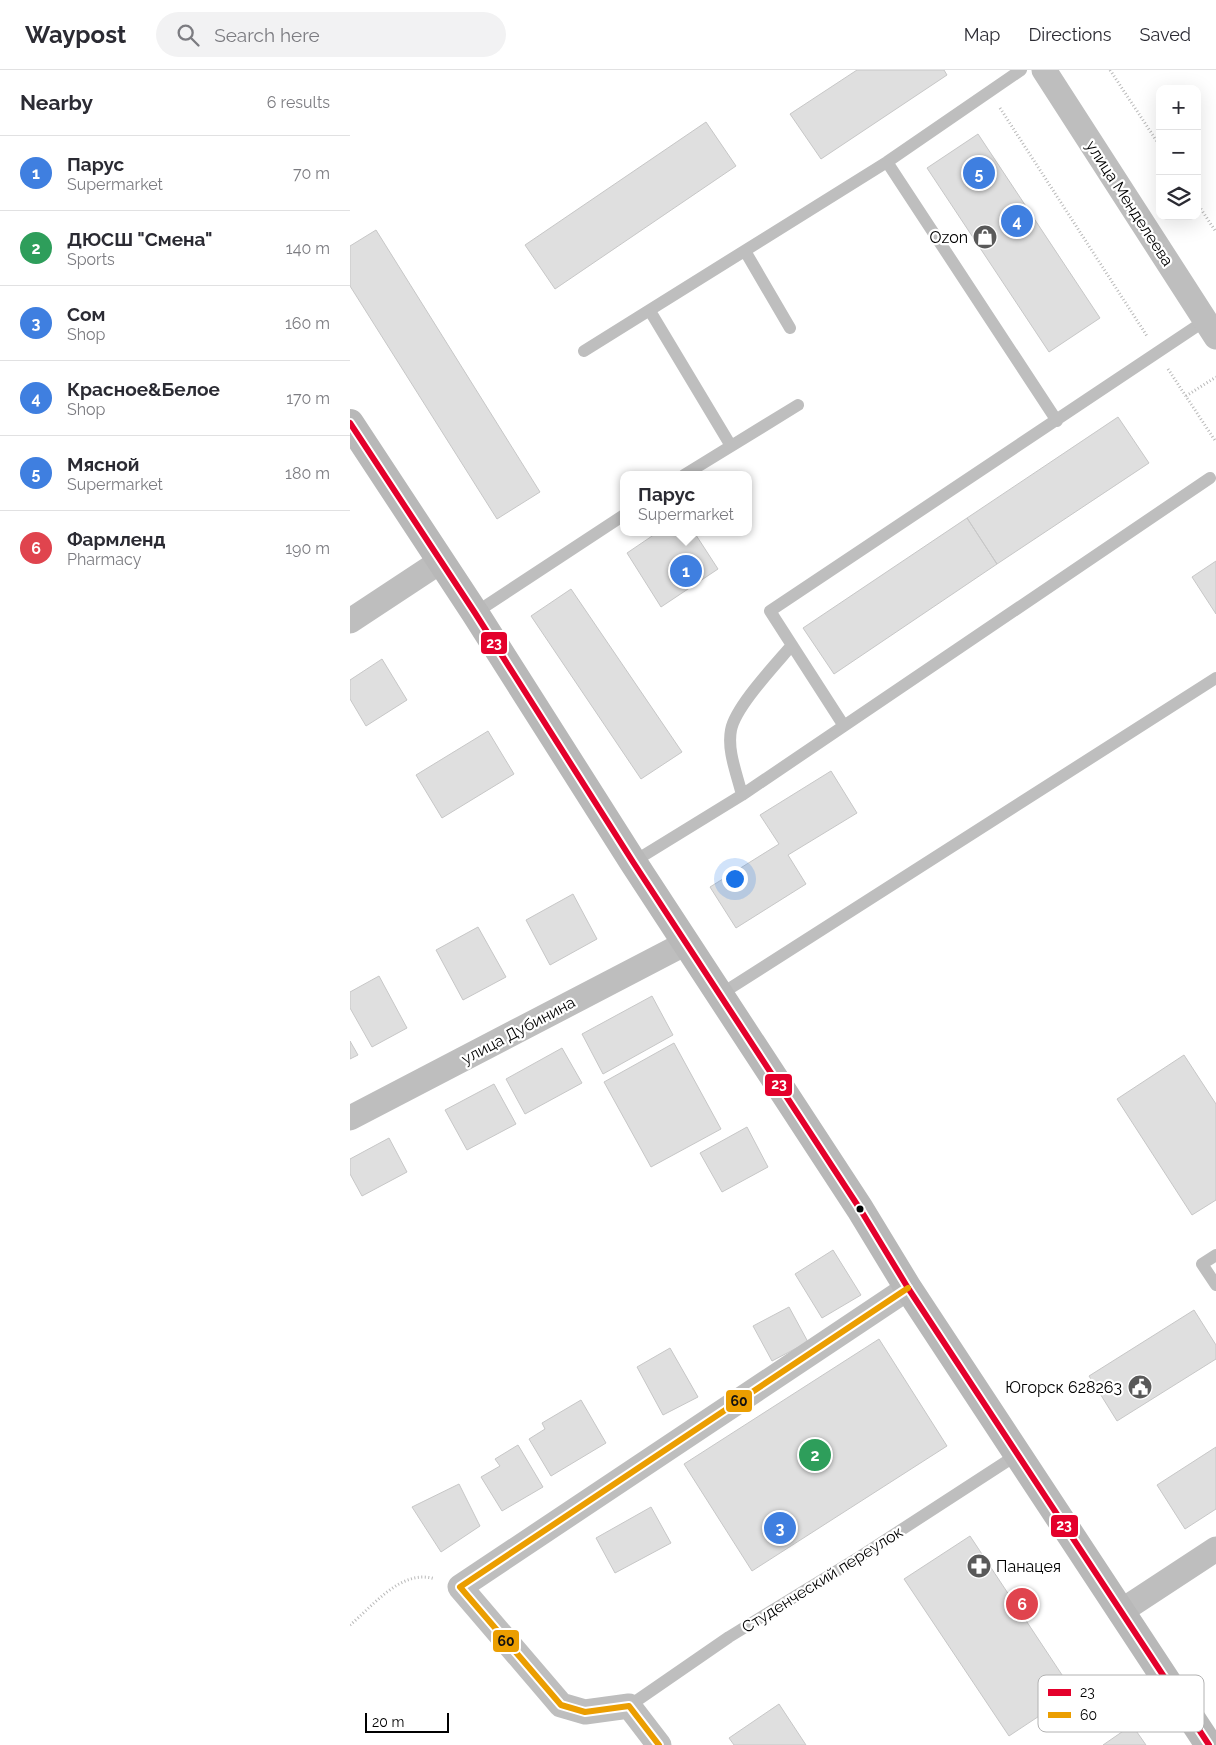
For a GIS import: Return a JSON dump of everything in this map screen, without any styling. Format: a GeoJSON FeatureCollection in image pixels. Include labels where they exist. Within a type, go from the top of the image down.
{"type":"FeatureCollection","features":[{"type":"Feature","properties":{"kind":"street","name":"улица Менделеева"},"geometry":{"type":"LineString","coordinates":[[1044,70],[1213,331]]}},
{"type":"Feature","properties":{"kind":"street"},"geometry":{"type":"LineString","coordinates":[[350,423],[476,613],[633,862],[721,994],[908,1288],[1162,1675]]}},
{"type":"Feature","properties":{"kind":"street"},"geometry":{"type":"LineString","coordinates":[[350,621],[441,561]]}},
{"type":"Feature","properties":{"kind":"street","name":"улица Дубинина"},"geometry":{"type":"LineString","coordinates":[[350,1118],[686,943]]}},
{"type":"Feature","properties":{"kind":"street"},"geometry":{"type":"LineString","coordinates":[[460,1586],[908,1288]]}},
{"type":"Feature","properties":{"kind":"street"},"geometry":{"type":"LineString","coordinates":[[1120,1612],[1216,1549]]}},
{"type":"Feature","properties":{"kind":"street","name":"Студенческий переулок"},"geometry":{"type":"LineString","coordinates":[[460,1586],[560,1706],[586,1712],[629,1706]]}},
{"type":"Feature","properties":{"kind":"street"},"geometry":{"type":"LineString","coordinates":[[629,1706],[659,1745]]}},
{"type":"Feature","properties":{"kind":"street"},"geometry":{"type":"LineString","coordinates":[[1199,1732],[1208,1745]]}},
{"type":"Feature","properties":{"kind":"lane"},"geometry":{"type":"LineString","coordinates":[[584,351],[887,162],[1021,70]]}},
{"type":"Feature","properties":{"kind":"lane"},"geometry":{"type":"LineString","coordinates":[[887,162],[1057,421]]}},
{"type":"Feature","properties":{"kind":"lane"},"geometry":{"type":"LineString","coordinates":[[745,251],[790,328]]}},
{"type":"Feature","properties":{"kind":"lane"},"geometry":{"type":"LineString","coordinates":[[650,311],[731,446]]}},
{"type":"Feature","properties":{"kind":"lane"},"geometry":{"type":"LineString","coordinates":[[844,726],[770,610],[1057,421],[1158,352],[1213,331]]}},
{"type":"Feature","properties":{"kind":"lane"},"geometry":{"type":"LineString","coordinates":[[690,471],[798,405]]}},
{"type":"Feature","properties":{"kind":"lane"},"geometry":{"type":"LineString","coordinates":[[633,862],[742,795],[1210,478]]}},
{"type":"Feature","properties":{"kind":"lane"},"geometry":{"type":"LineString","coordinates":[[476,613],[620,518]]}},
{"type":"Feature","properties":{"kind":"lane"},"geometry":{"type":"LineString","coordinates":[[742,795],[730,749],[731,728],[738,711],[792,645]]}},
{"type":"Feature","properties":{"kind":"lane"},"geometry":{"type":"LineString","coordinates":[[721,994],[1216,678]]}},
{"type":"Feature","properties":{"kind":"lane"},"geometry":{"type":"LineString","coordinates":[[1216,1255],[1202,1264],[1216,1285]]}},
{"type":"Feature","properties":{"kind":"lane","name":"Студенческий переулок"},"geometry":{"type":"LineString","coordinates":[[629,1706],[729,1637],[861,1556],[1018,1454]]}},
{"type":"Feature","properties":{"kind":"path"},"geometry":{"type":"LineString","coordinates":[[1110,70],[1156,140]]}},
{"type":"Feature","properties":{"kind":"path"},"geometry":{"type":"LineString","coordinates":[[990,92],[1216,442]]}},
{"type":"Feature","properties":{"kind":"path"},"geometry":{"type":"LineString","coordinates":[[1201,210],[1216,232]]}},
{"type":"Feature","properties":{"kind":"path"},"geometry":{"type":"LineString","coordinates":[[1186,396],[1216,377]]}},
{"type":"Feature","properties":{"kind":"path"},"geometry":{"type":"LineString","coordinates":[[350,1624],[400,1583],[413,1576],[426,1576],[460,1586]]}},
{"type":"Feature","properties":{"kind":"building"},"geometry":{"type":"Polygon","coordinates":[[[857,70],[944,70],[947,75],[821,159],[790,114],[857,70]]]}},
{"type":"Feature","properties":{"kind":"building"},"geometry":{"type":"Polygon","coordinates":[[[706,122],[736,166],[555,289],[525,245],[706,122]]]}},
{"type":"Feature","properties":{"kind":"building"},"geometry":{"type":"Polygon","coordinates":[[[978,134],[1100,318],[1049,352],[927,168],[978,134]]]}},
{"type":"Feature","properties":{"kind":"building"},"geometry":{"type":"Polygon","coordinates":[[[376,230],[540,492],[497,519],[350,286],[350,246],[376,230]]]}},
{"type":"Feature","properties":{"kind":"building"},"geometry":{"type":"Polygon","coordinates":[[[1118,417],[1149,463],[997,564],[967,518],[1118,417]]]}},
{"type":"Feature","properties":{"kind":"building"},"geometry":{"type":"Polygon","coordinates":[[[967,518],[997,564],[834,674],[803,628],[967,518]]]}},
{"type":"Feature","properties":{"kind":"building"},"geometry":{"type":"Polygon","coordinates":[[[652,536],[697,536],[718,569],[661,607],[627,553],[652,536]]]}},
{"type":"Feature","properties":{"kind":"building"},"geometry":{"type":"Polygon","coordinates":[[[1216,561],[1216,614],[1192,577],[1216,561]]]}},
{"type":"Feature","properties":{"kind":"building"},"geometry":{"type":"Polygon","coordinates":[[[571,589],[682,752],[641,779],[531,616],[571,589]]]}},
{"type":"Feature","properties":{"kind":"building"},"geometry":{"type":"Polygon","coordinates":[[[382,659],[407,700],[366,726],[350,699],[350,680],[382,659]]]}},
{"type":"Feature","properties":{"kind":"building"},"geometry":{"type":"Polygon","coordinates":[[[488,731],[514,774],[442,818],[416,775],[488,731]]]}},
{"type":"Feature","properties":{"kind":"building"},"geometry":{"type":"Polygon","coordinates":[[[831,771],[857,813],[788,855],[806,884],[736,928],[710,887],[779,844],[760,815],[831,771]]]}},
{"type":"Feature","properties":{"kind":"building"},"geometry":{"type":"Polygon","coordinates":[[[573,894],[597,939],[550,965],[526,920],[573,894]]]}},
{"type":"Feature","properties":{"kind":"building"},"geometry":{"type":"Polygon","coordinates":[[[478,927],[506,977],[463,1000],[436,950],[478,927]]]}},
{"type":"Feature","properties":{"kind":"building"},"geometry":{"type":"Polygon","coordinates":[[[379,976],[407,1028],[372,1047],[350,1008],[350,992],[379,976]]]}},
{"type":"Feature","properties":{"kind":"building"},"geometry":{"type":"Polygon","coordinates":[[[652,996],[673,1035],[603,1074],[582,1034],[652,996]]]}},
{"type":"Feature","properties":{"kind":"building"},"geometry":{"type":"Polygon","coordinates":[[[350,1041],[358,1055],[350,1059],[350,1041]]]}},
{"type":"Feature","properties":{"kind":"building"},"geometry":{"type":"Polygon","coordinates":[[[674,1043],[721,1129],[651,1167],[604,1082],[674,1043]]]}},
{"type":"Feature","properties":{"kind":"building"},"geometry":{"type":"Polygon","coordinates":[[[562,1048],[582,1083],[525,1114],[506,1079],[562,1048]]]}},
{"type":"Feature","properties":{"kind":"building"},"geometry":{"type":"Polygon","coordinates":[[[1184,1055],[1216,1104],[1216,1200],[1192,1215],[1117,1099],[1184,1055]]]}},
{"type":"Feature","properties":{"kind":"building"},"geometry":{"type":"Polygon","coordinates":[[[494,1084],[516,1124],[467,1150],[445,1110],[494,1084]]]}},
{"type":"Feature","properties":{"kind":"building"},"geometry":{"type":"Polygon","coordinates":[[[747,1127],[768,1167],[722,1192],[700,1153],[747,1127]]]}},
{"type":"Feature","properties":{"kind":"building"},"geometry":{"type":"Polygon","coordinates":[[[389,1138],[407,1172],[362,1196],[350,1174],[350,1159],[389,1138]]]}},
{"type":"Feature","properties":{"kind":"building"},"geometry":{"type":"Polygon","coordinates":[[[833,1250],[861,1295],[822,1318],[795,1274],[833,1250]]]}},
{"type":"Feature","properties":{"kind":"building"},"geometry":{"type":"Polygon","coordinates":[[[789,1307],[808,1342],[772,1361],[753,1326],[789,1307]]]}},
{"type":"Feature","properties":{"kind":"building"},"geometry":{"type":"Polygon","coordinates":[[[1194,1310],[1216,1345],[1216,1359],[1117,1421],[1089,1376],[1194,1310]]]}},
{"type":"Feature","properties":{"kind":"building"},"geometry":{"type":"Polygon","coordinates":[[[879,1339],[947,1446],[752,1571],[684,1464],[879,1339]]]}},
{"type":"Feature","properties":{"kind":"building"},"geometry":{"type":"Polygon","coordinates":[[[670,1348],[698,1397],[663,1415],[637,1367],[670,1348]]]}},
{"type":"Feature","properties":{"kind":"building"},"geometry":{"type":"Polygon","coordinates":[[[581,1400],[606,1443],[551,1476],[529,1439],[545,1429],[542,1423],[581,1400]]]}},
{"type":"Feature","properties":{"kind":"building"},"geometry":{"type":"Polygon","coordinates":[[[518,1445],[543,1487],[502,1511],[481,1477],[500,1466],[495,1459],[518,1445]]]}},
{"type":"Feature","properties":{"kind":"building"},"geometry":{"type":"Polygon","coordinates":[[[1216,1447],[1216,1509],[1185,1529],[1157,1485],[1216,1447]]]}},
{"type":"Feature","properties":{"kind":"building"},"geometry":{"type":"Polygon","coordinates":[[[459,1484],[480,1526],[441,1552],[412,1507],[459,1484]]]}},
{"type":"Feature","properties":{"kind":"building"},"geometry":{"type":"Polygon","coordinates":[[[651,1507],[671,1543],[615,1573],[596,1538],[651,1507]]]}},
{"type":"Feature","properties":{"kind":"building"},"geometry":{"type":"Polygon","coordinates":[[[970,1536],[1062,1675],[1038,1675],[1038,1717],[1009,1736],[904,1579],[970,1536]]]}},
{"type":"Feature","properties":{"kind":"building"},"geometry":{"type":"Polygon","coordinates":[[[779,1704],[806,1745],[734,1745],[729,1738],[779,1704]]]}},
{"type":"Feature","properties":{"kind":"building"},"geometry":{"type":"Polygon","coordinates":[[[1122,1732],[1137,1732],[1146,1745],[1103,1745],[1122,1732]]]}},
{"type":"Feature","properties":{"kind":"transit line","name":"23"},"geometry":{"type":"LineString","coordinates":[[350,423],[475,613],[633,862],[860,1209],[908,1288],[1163,1675]]}},
{"type":"Feature","properties":{"kind":"transit line","name":"60"},"geometry":{"type":"LineString","coordinates":[[659,1745],[629,1706],[585,1712],[561,1705],[460,1587],[908,1288]]}},
{"type":"Feature","properties":{"kind":"transit line","name":"23"},"geometry":{"type":"LineString","coordinates":[[1200,1732],[1209,1745]]}},
{"type":"Feature","properties":{"kind":"place","name":"Мясной"},"geometry":{"type":"Point","coordinates":[979,173]}},
{"type":"Feature","properties":{"kind":"place","name":"Красное&Белое"},"geometry":{"type":"Point","coordinates":[1017,221]}},
{"type":"Feature","properties":{"kind":"place","name":"Ozon"},"geometry":{"type":"Point","coordinates":[985,237]}},
{"type":"Feature","properties":{"kind":"place","name":"Парус"},"geometry":{"type":"Point","coordinates":[686,571]}},
{"type":"Feature","properties":{"kind":"place","name":"Югорск 628263"},"geometry":{"type":"Point","coordinates":[1140,1387]}},
{"type":"Feature","properties":{"kind":"place","name":"ДЮСШ \"Смена\""},"geometry":{"type":"Point","coordinates":[815,1455]}},
{"type":"Feature","properties":{"kind":"place","name":"Сом"},"geometry":{"type":"Point","coordinates":[780,1528]}},
{"type":"Feature","properties":{"kind":"place","name":"Панацея"},"geometry":{"type":"Point","coordinates":[979,1566]}},
{"type":"Feature","properties":{"kind":"place","name":"Фармленд"},"geometry":{"type":"Point","coordinates":[1022,1604]}}]}
